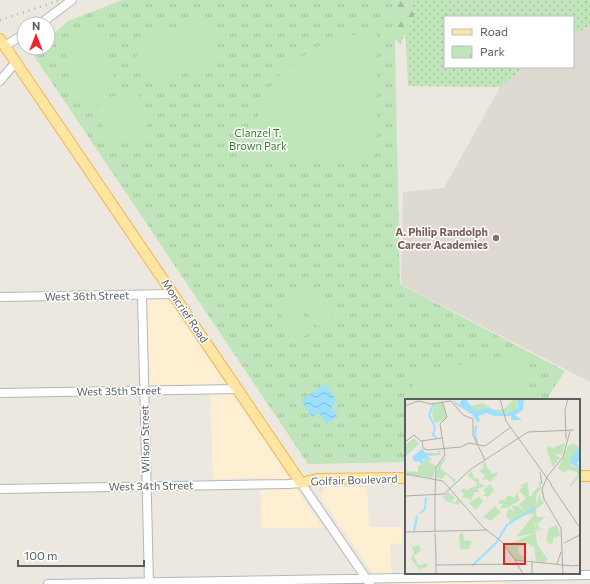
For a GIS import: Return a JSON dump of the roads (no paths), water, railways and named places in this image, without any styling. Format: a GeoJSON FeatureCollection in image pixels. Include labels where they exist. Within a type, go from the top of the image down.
{"type":"FeatureCollection","features":[{"type":"Feature","properties":{"kind":"main road","name":"Moncrief Road"},"geometry":{"type":"LineString","coordinates":[[2,42],[301,483]]}},
{"type":"Feature","properties":{"kind":"main road","name":"Golfair Boulevard"},"geometry":{"type":"LineString","coordinates":[[301,483],[317,480],[405,478]]}},
{"type":"Feature","properties":{"kind":"street"},"geometry":{"type":"LineString","coordinates":[[51,16],[72,0]]}},
{"type":"Feature","properties":{"kind":"street"},"geometry":{"type":"LineString","coordinates":[[2,42],[16,37]]}},
{"type":"Feature","properties":{"kind":"street"},"geometry":{"type":"LineString","coordinates":[[0,81],[16,62]]}},
{"type":"Feature","properties":{"kind":"street","name":"West 36th Street"},"geometry":{"type":"LineString","coordinates":[[0,297],[173,294]]}},
{"type":"Feature","properties":{"kind":"street","name":"Wilson Street"},"geometry":{"type":"LineString","coordinates":[[142,295],[149,583]]}},
{"type":"Feature","properties":{"kind":"street","name":"West 35th Street"},"geometry":{"type":"LineString","coordinates":[[0,393],[238,389]]}},
{"type":"Feature","properties":{"kind":"street","name":"West 34th Street"},"geometry":{"type":"LineString","coordinates":[[0,489],[301,483]]}},
{"type":"Feature","properties":{"kind":"street","name":"Moncrief Road"},"geometry":{"type":"LineString","coordinates":[[301,483],[368,581]]}},
{"type":"Feature","properties":{"kind":"street"},"geometry":{"type":"LineString","coordinates":[[48,584],[368,581],[576,574],[590,575]]}},
{"type":"Feature","properties":{"kind":"water"},"geometry":{"type":"Polygon","coordinates":[[[325,384],[337,401],[331,406],[338,417],[327,424],[319,413],[312,417],[301,400],[325,384]]]}},
{"type":"Feature","properties":{"kind":"railway"},"geometry":{"type":"LineString","coordinates":[[0,20],[61,0]]}},
{"type":"Feature","properties":{"kind":"place","name":"A. Philip Randolph Career Academies"},"geometry":{"type":"Point","coordinates":[496,238]}},
{"type":"Feature","properties":{"kind":"park label","name":"Clanzel T. Brown Park"},"geometry":{"type":"Point","coordinates":[258,139]}}]}
